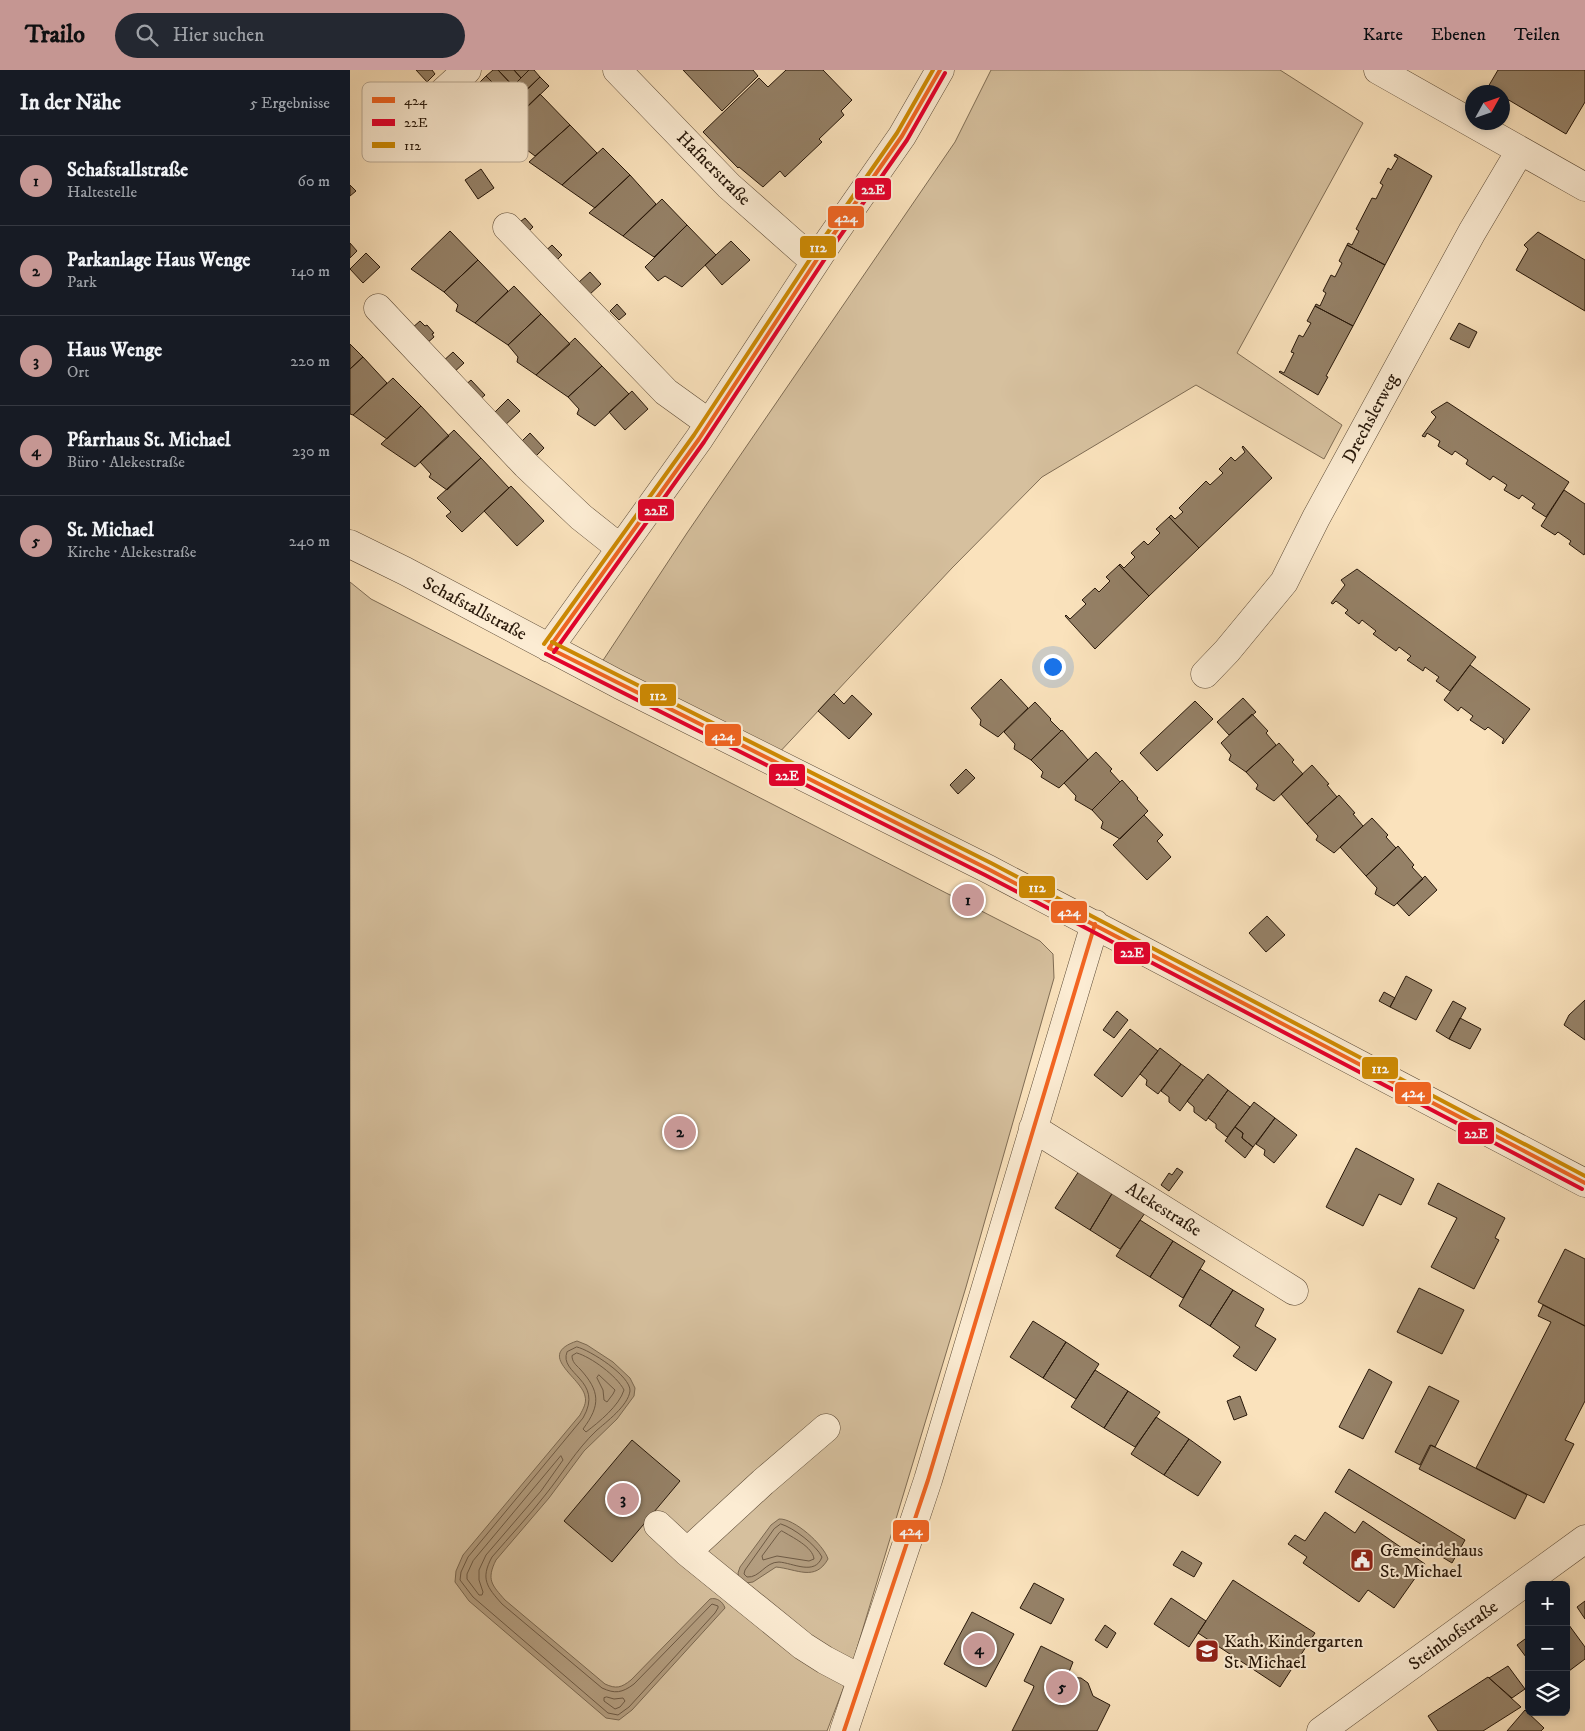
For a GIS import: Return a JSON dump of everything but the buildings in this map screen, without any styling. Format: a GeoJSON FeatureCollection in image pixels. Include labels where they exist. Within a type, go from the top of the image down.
{"type":"FeatureCollection","features":[{"type":"Feature","properties":{"kind":"street"},"geometry":{"type":"LineString","coordinates":[[454,82],[467,70]]}},
{"type":"Feature","properties":{"kind":"street","name":"Hafnerstraße"},"geometry":{"type":"LineString","coordinates":[[617,70],[729,186],[815,262]]}},
{"type":"Feature","properties":{"kind":"street"},"geometry":{"type":"LineString","coordinates":[[550,648],[709,423],[815,262],[902,136],[940,70]]}},
{"type":"Feature","properties":{"kind":"street"},"geometry":{"type":"LineString","coordinates":[[1378,70],[1585,188]]}},
{"type":"Feature","properties":{"kind":"street","name":"Drechslerweg"},"geometry":{"type":"LineString","coordinates":[[1205,674],[1227,652],[1284,582],[1316,518],[1467,241],[1520,151]]}},
{"type":"Feature","properties":{"kind":"street"},"geometry":{"type":"LineString","coordinates":[[507,227],[666,392],[709,423]]}},
{"type":"Feature","properties":{"kind":"street"},"geometry":{"type":"LineString","coordinates":[[378,308],[526,465],[581,517],[620,548]]}},
{"type":"Feature","properties":{"kind":"street","name":"Schafstallstraße"},"geometry":{"type":"LineString","coordinates":[[350,544],[405,571],[620,685],[1095,924],[1585,1182]]}},
{"type":"Feature","properties":{"kind":"street"},"geometry":{"type":"LineString","coordinates":[[844,1731],[928,1480],[1095,924]]}},
{"type":"Feature","properties":{"kind":"street","name":"Alekestraße"},"geometry":{"type":"LineString","coordinates":[[1033,1128],[1294,1291]]}},
{"type":"Feature","properties":{"kind":"street"},"geometry":{"type":"LineString","coordinates":[[687,1552],[763,1482],[826,1428]]}},
{"type":"Feature","properties":{"kind":"street"},"geometry":{"type":"LineString","coordinates":[[658,1525],[687,1552],[803,1646],[861,1679]]}},
{"type":"Feature","properties":{"kind":"street","name":"Steinhofstraße"},"geometry":{"type":"LineString","coordinates":[[1321,1731],[1585,1539]]}},
{"type":"Feature","properties":{"kind":"shaded area"},"geometry":{"type":"Polygon","coordinates":[[[991,70],[1280,70],[1363,123],[1237,353],[1342,425],[1324,459],[1196,385],[1042,477],[952,568],[776,756],[596,671],[687,533],[955,142],[991,70]]]}},
{"type":"Feature","properties":{"kind":"shaded area"},"geometry":{"type":"Polygon","coordinates":[[[350,582],[371,599],[1040,941],[1053,954],[1054,978],[966,1287],[851,1668],[827,1731],[350,1731],[350,582]]]}},
{"type":"Feature","properties":{"kind":"water"},"geometry":{"type":"Polygon","coordinates":[[[577,1341],[587,1345],[613,1362],[630,1378],[635,1388],[634,1396],[617,1419],[584,1451],[549,1498],[496,1560],[491,1573],[494,1586],[505,1600],[605,1684],[612,1687],[624,1685],[631,1680],[710,1599],[719,1600],[725,1608],[632,1710],[619,1720],[606,1718],[469,1601],[455,1582],[456,1571],[463,1555],[580,1415],[585,1404],[585,1396],[582,1389],[560,1360],[560,1353],[565,1347],[577,1341]]]}},
{"type":"Feature","properties":{"kind":"water"},"geometry":{"type":"Polygon","coordinates":[[[779,1519],[792,1523],[808,1533],[821,1547],[828,1559],[823,1566],[811,1572],[776,1567],[753,1582],[746,1583],[739,1578],[740,1567],[771,1525],[779,1519]]]}},
{"type":"Feature","properties":{"kind":"transit line","name":"112"},"geometry":{"type":"LineString","coordinates":[[544,644],[694,435],[826,235],[897,133],[933,70]]}},
{"type":"Feature","properties":{"kind":"transit line","name":"424"},"geometry":{"type":"LineString","coordinates":[[549,648],[699,439],[831,238],[902,136],[940,70]]}},
{"type":"Feature","properties":{"kind":"transit line","name":"22E"},"geometry":{"type":"LineString","coordinates":[[554,652],[704,442],[836,242],[907,140],[945,73]]}},
{"type":"Feature","properties":{"kind":"transit line","name":"112"},"geometry":{"type":"LineString","coordinates":[[552,642],[991,863],[1585,1176]]}},
{"type":"Feature","properties":{"kind":"transit line","name":"424"},"geometry":{"type":"LineString","coordinates":[[549,648],[988,869],[1585,1183]]}},
{"type":"Feature","properties":{"kind":"transit line","name":"22E"},"geometry":{"type":"LineString","coordinates":[[546,654],[985,875],[1582,1189]]}},
{"type":"Feature","properties":{"kind":"transit line","name":"424"},"geometry":{"type":"LineString","coordinates":[[844,1731],[928,1480],[1095,924]]}},
{"type":"Feature","properties":{"kind":"place","name":"Schafstallstraße"},"geometry":{"type":"Point","coordinates":[968,900]}},
{"type":"Feature","properties":{"kind":"place","name":"Parkanlage Haus Wenge"},"geometry":{"type":"Point","coordinates":[680,1132]}},
{"type":"Feature","properties":{"kind":"place","name":"Haus Wenge"},"geometry":{"type":"Point","coordinates":[623,1499]}},
{"type":"Feature","properties":{"kind":"place","name":"Gemeindehaus St. Michael"},"geometry":{"type":"Point","coordinates":[1362,1560]}},
{"type":"Feature","properties":{"kind":"place","name":"Pfarrhaus St. Michael"},"geometry":{"type":"Point","coordinates":[979,1649]}},
{"type":"Feature","properties":{"kind":"place","name":"Kath. Kindergarten St. Michael"},"geometry":{"type":"Point","coordinates":[1207,1651]}},
{"type":"Feature","properties":{"kind":"place","name":"St. Michael"},"geometry":{"type":"Point","coordinates":[1062,1687]}}]}
